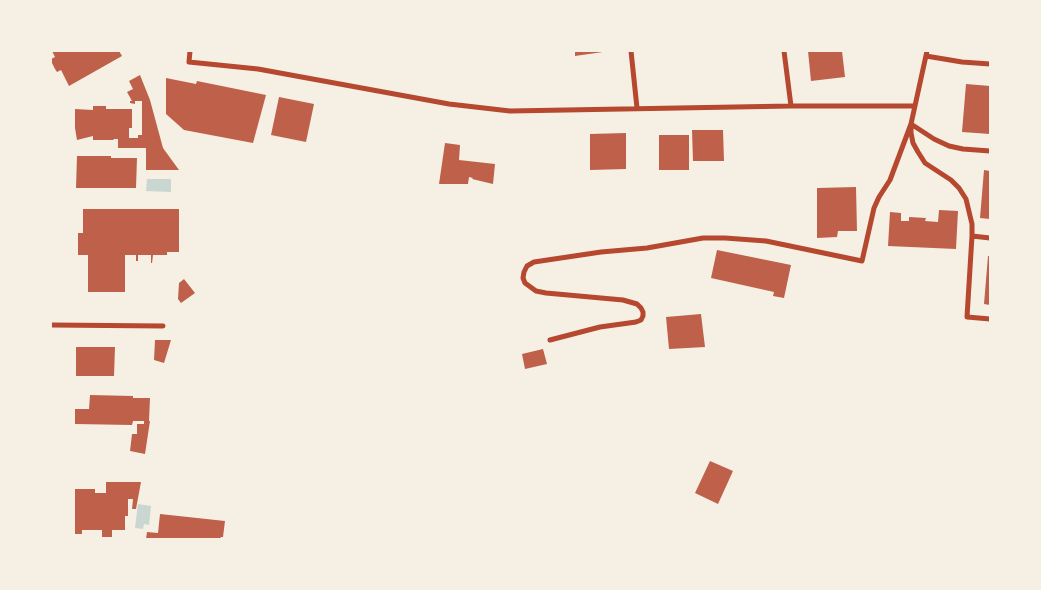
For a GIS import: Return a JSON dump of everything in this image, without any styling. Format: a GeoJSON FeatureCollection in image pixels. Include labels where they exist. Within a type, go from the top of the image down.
{"type":"FeatureCollection","features":[{"type":"Feature","properties":{"kind":"street"},"geometry":{"type":"LineString","coordinates":[[190,51],[189,62],[258,69],[449,104],[510,111],[791,106],[915,106]]}},
{"type":"Feature","properties":{"kind":"street"},"geometry":{"type":"LineString","coordinates":[[631,51],[637,108]]}},
{"type":"Feature","properties":{"kind":"street"},"geometry":{"type":"LineString","coordinates":[[784,51],[791,106]]}},
{"type":"Feature","properties":{"kind":"street"},"geometry":{"type":"LineString","coordinates":[[550,340],[600,327],[636,322],[641,320],[643,312],[637,304],[623,300],[536,291],[525,283],[523,278],[527,266],[534,262],[601,252],[638,249],[703,238],[766,241],[862,261],[874,208],[890,180],[911,124],[927,54],[962,62],[990,64]]}},
{"type":"Feature","properties":{"kind":"street"},"geometry":{"type":"LineString","coordinates":[[911,124],[949,146],[990,151]]}},
{"type":"Feature","properties":{"kind":"street"},"geometry":{"type":"LineString","coordinates":[[911,124],[914,142],[925,163],[950,180],[959,188],[966,199],[972,224],[967,317],[990,319]]}},
{"type":"Feature","properties":{"kind":"street"},"geometry":{"type":"LineString","coordinates":[[972,236],[990,238]]}},
{"type":"Feature","properties":{"kind":"street"},"geometry":{"type":"LineString","coordinates":[[51,325],[163,326]]}},
{"type":"Feature","properties":{"kind":"shaded area"},"geometry":{"type":"Polygon","coordinates":[[[147,179],[171,179],[171,192],[146,191],[147,179]]]}},
{"type":"Feature","properties":{"kind":"shaded area"},"geometry":{"type":"Polygon","coordinates":[[[138,504],[151,506],[149,525],[144,524],[143,529],[135,528],[138,504]]]}},
{"type":"Feature","properties":{"kind":"building"},"geometry":{"type":"Polygon","coordinates":[[[52,51],[119,51],[122,56],[69,86],[61,70],[57,72],[51,61],[55,57],[52,51]]]}},
{"type":"Feature","properties":{"kind":"building"},"geometry":{"type":"Polygon","coordinates":[[[575,51],[603,51],[603,52],[575,56],[575,51]]]}},
{"type":"Feature","properties":{"kind":"building"},"geometry":{"type":"Polygon","coordinates":[[[808,51],[842,51],[845,77],[811,81],[808,51]]]}},
{"type":"Feature","properties":{"kind":"building"},"geometry":{"type":"Polygon","coordinates":[[[140,75],[150,100],[163,148],[179,170],[146,170],[146,148],[118,148],[118,139],[93,140],[93,136],[77,140],[75,109],[93,110],[93,106],[106,106],[106,109],[132,109],[132,128],[129,128],[129,138],[138,138],[138,135],[142,135],[142,101],[135,101],[135,104],[130,103],[132,101],[127,92],[133,89],[129,81],[140,75]]]}},
{"type":"Feature","properties":{"kind":"building"},"geometry":{"type":"Polygon","coordinates":[[[166,78],[196,84],[197,81],[266,95],[253,143],[184,130],[166,114],[166,78]]]}},
{"type":"Feature","properties":{"kind":"building"},"geometry":{"type":"Polygon","coordinates":[[[966,84],[990,86],[990,134],[962,132],[966,84]]]}},
{"type":"Feature","properties":{"kind":"building"},"geometry":{"type":"Polygon","coordinates":[[[279,97],[314,104],[306,142],[271,135],[279,97]]]}},
{"type":"Feature","properties":{"kind":"building"},"geometry":{"type":"Polygon","coordinates":[[[692,130],[723,130],[724,161],[693,161],[692,130]]]}},
{"type":"Feature","properties":{"kind":"building"},"geometry":{"type":"Polygon","coordinates":[[[626,133],[626,169],[590,170],[590,134],[626,133]]]}},
{"type":"Feature","properties":{"kind":"building"},"geometry":{"type":"Polygon","coordinates":[[[659,135],[689,135],[689,170],[659,170],[659,135]]]}},
{"type":"Feature","properties":{"kind":"building"},"geometry":{"type":"Polygon","coordinates":[[[445,143],[460,145],[459,160],[495,164],[493,184],[469,177],[468,184],[439,184],[445,143]]]}},
{"type":"Feature","properties":{"kind":"building"},"geometry":{"type":"Polygon","coordinates":[[[77,156],[137,158],[136,188],[76,188],[77,156]]]}},
{"type":"Feature","properties":{"kind":"building"},"geometry":{"type":"Polygon","coordinates":[[[984,170],[990,171],[990,219],[980,218],[984,170]]]}},
{"type":"Feature","properties":{"kind":"building"},"geometry":{"type":"Polygon","coordinates":[[[856,187],[857,231],[838,231],[837,237],[817,238],[817,188],[856,187]]]}},
{"type":"Feature","properties":{"kind":"building"},"geometry":{"type":"Polygon","coordinates":[[[83,209],[179,209],[179,252],[167,252],[167,255],[153,255],[152,263],[151,255],[138,255],[138,261],[136,261],[136,255],[125,255],[125,292],[88,292],[88,255],[78,255],[78,233],[83,233],[83,209]]]}},
{"type":"Feature","properties":{"kind":"building"},"geometry":{"type":"Polygon","coordinates":[[[939,210],[958,211],[956,249],[888,246],[890,212],[901,213],[901,221],[909,221],[909,217],[926,218],[925,221],[938,222],[939,210]]]}},
{"type":"Feature","properties":{"kind":"building"},"geometry":{"type":"Polygon","coordinates":[[[717,250],[791,265],[784,298],[773,296],[774,292],[711,278],[717,250]]]}},
{"type":"Feature","properties":{"kind":"building"},"geometry":{"type":"Polygon","coordinates":[[[988,256],[990,256],[990,305],[984,304],[988,256]]]}},
{"type":"Feature","properties":{"kind":"building"},"geometry":{"type":"Polygon","coordinates":[[[184,279],[195,293],[181,303],[178,299],[179,283],[184,279]]]}},
{"type":"Feature","properties":{"kind":"building"},"geometry":{"type":"Polygon","coordinates":[[[701,314],[705,347],[669,349],[666,317],[701,314]]]}},
{"type":"Feature","properties":{"kind":"building"},"geometry":{"type":"Polygon","coordinates":[[[155,340],[171,340],[164,363],[154,360],[155,340]]]}},
{"type":"Feature","properties":{"kind":"building"},"geometry":{"type":"Polygon","coordinates":[[[76,347],[115,347],[114,376],[76,376],[76,347]]]}},
{"type":"Feature","properties":{"kind":"building"},"geometry":{"type":"Polygon","coordinates":[[[543,349],[547,364],[525,369],[522,354],[543,349]]]}},
{"type":"Feature","properties":{"kind":"building"},"geometry":{"type":"Polygon","coordinates":[[[90,395],[150,398],[150,421],[145,454],[130,451],[132,434],[137,434],[137,424],[144,424],[144,421],[133,421],[132,425],[75,424],[75,409],[89,409],[90,395]]]}},
{"type":"Feature","properties":{"kind":"building"},"geometry":{"type":"Polygon","coordinates":[[[710,461],[733,471],[718,504],[695,493],[710,461]]]}},
{"type":"Feature","properties":{"kind":"building"},"geometry":{"type":"Polygon","coordinates":[[[106,482],[141,482],[136,509],[132,509],[133,499],[128,499],[128,516],[125,516],[125,530],[112,530],[112,537],[102,537],[102,530],[82,530],[82,534],[75,534],[75,489],[95,489],[95,493],[106,493],[106,482]]]}},
{"type":"Feature","properties":{"kind":"building"},"geometry":{"type":"Polygon","coordinates":[[[160,514],[225,521],[223,537],[220,539],[146,539],[147,532],[158,533],[160,514]]]}}]}
